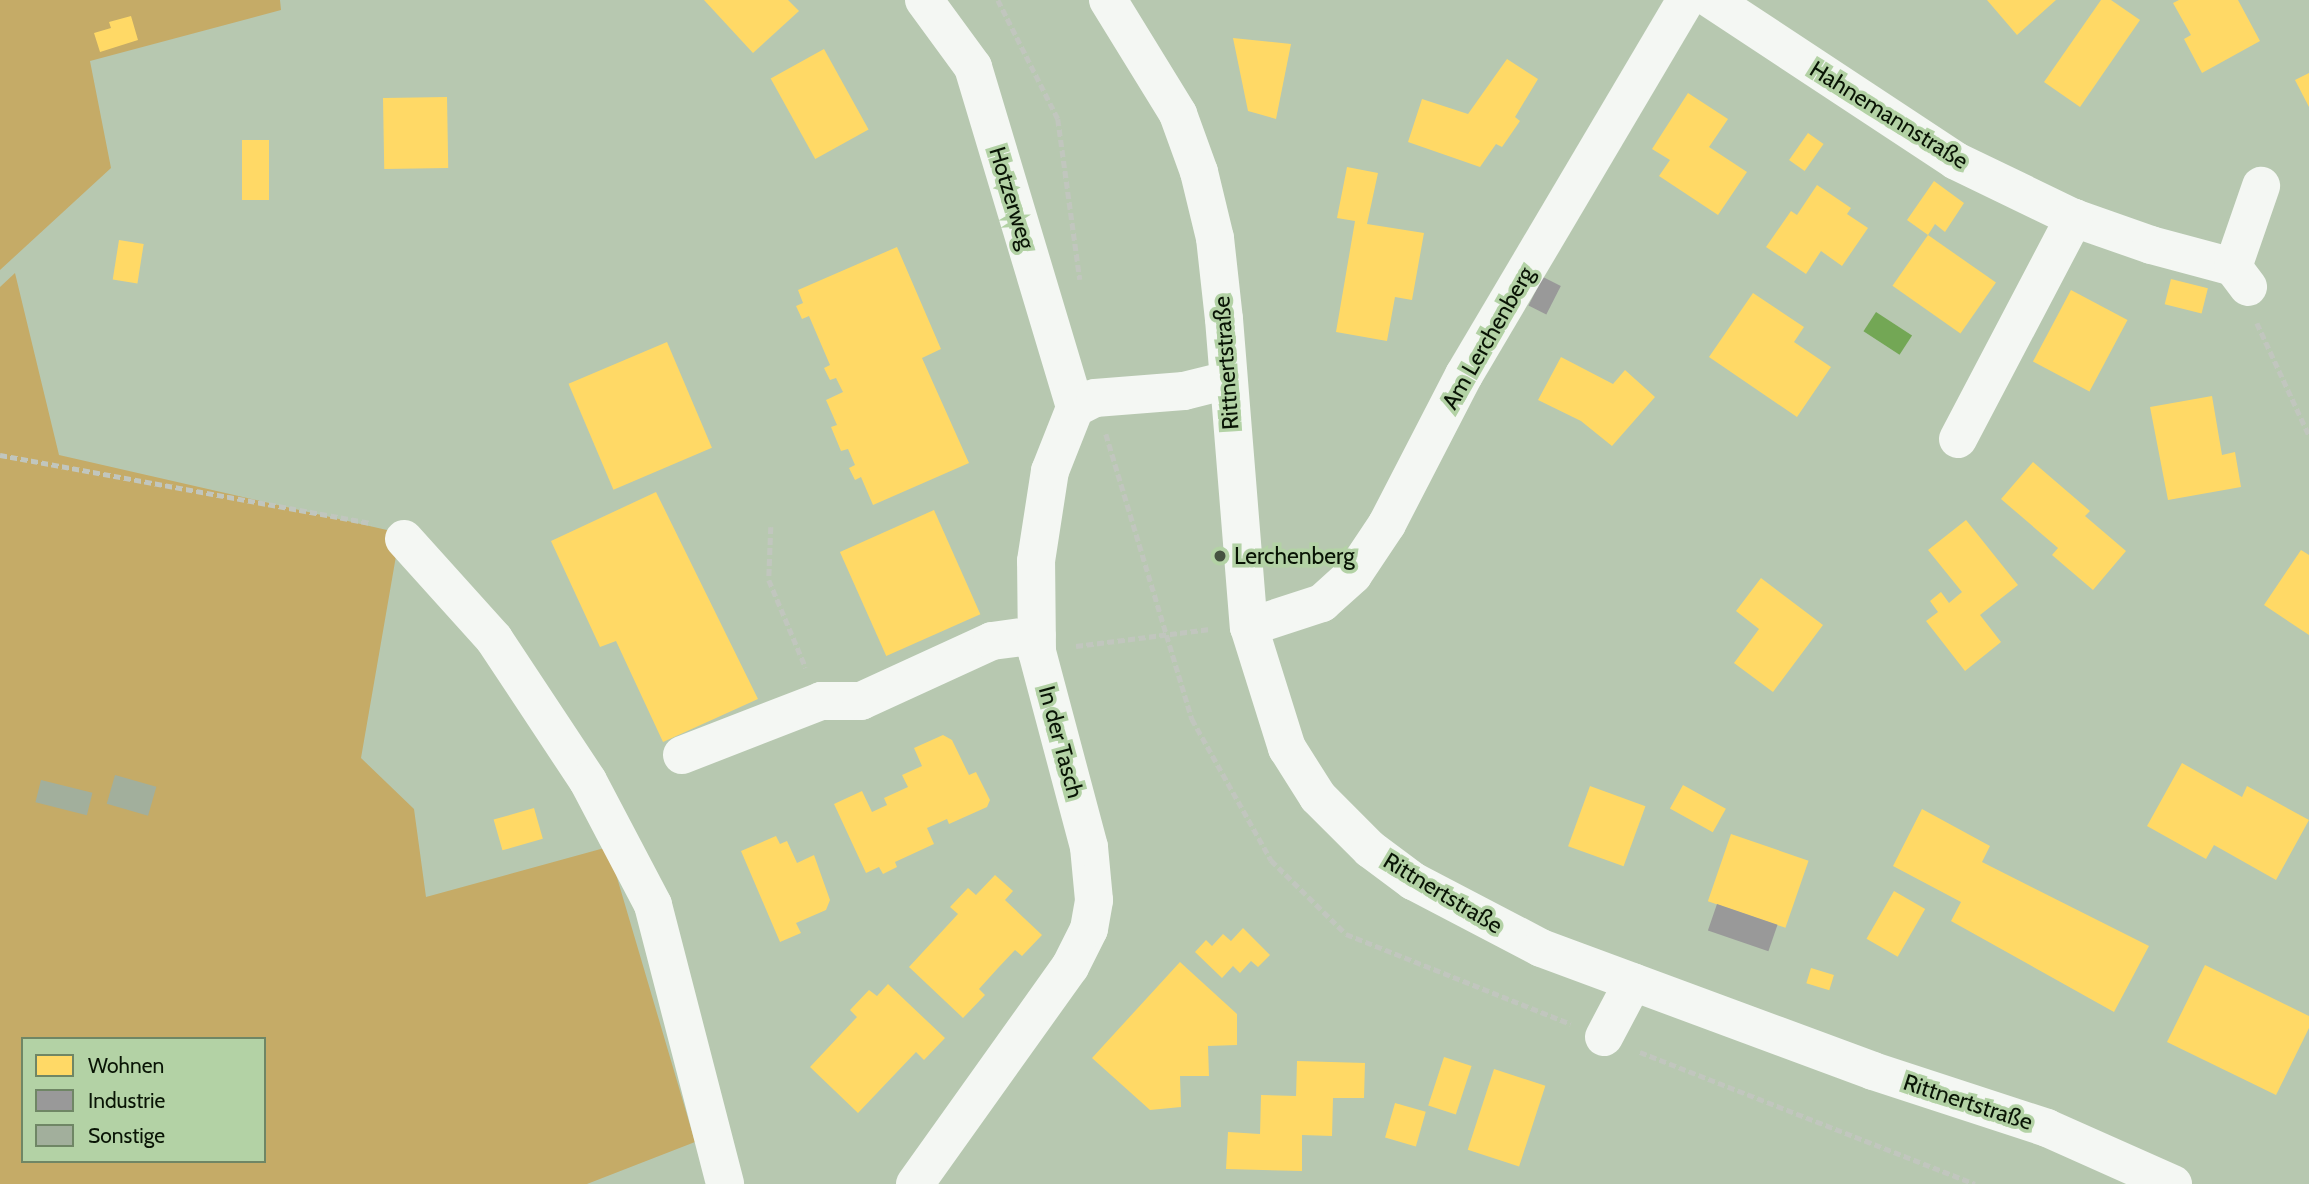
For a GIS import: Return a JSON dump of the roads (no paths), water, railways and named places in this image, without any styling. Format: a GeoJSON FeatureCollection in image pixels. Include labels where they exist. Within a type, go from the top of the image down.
{"type":"FeatureCollection","features":[{"type":"Feature","properties":{"kind":"street","name":"Hotzerweg"},"geometry":{"type":"LineString","coordinates":[[924,0],[973,67],[1085,403]]}},
{"type":"Feature","properties":{"kind":"street","name":"Rittnertstraße"},"geometry":{"type":"LineString","coordinates":[[1108,0],[1178,114],[1199,172],[1215,238],[1249,627],[1287,748],[1318,797],[1370,849],[1413,881],[1476,917],[1633,982],[1873,1071],[2047,1128],[2173,1184]]}},
{"type":"Feature","properties":{"kind":"street","name":"Am Lerchenberg"},"geometry":{"type":"LineString","coordinates":[[1249,627],[1322,603],[1353,575],[1387,524],[1464,375],[1686,0]]}},
{"type":"Feature","properties":{"kind":"street","name":"Hahnemannstraße"},"geometry":{"type":"LineString","coordinates":[[1712,0],[1956,161],[2074,218],[2151,246],[2245,291],[2261,186]]}},
{"type":"Feature","properties":{"kind":"street"},"geometry":{"type":"LineString","coordinates":[[1958,439],[2074,218]]}},
{"type":"Feature","properties":{"kind":"street"},"geometry":{"type":"LineString","coordinates":[[1085,403],[1184,391],[1228,380]]}},
{"type":"Feature","properties":{"kind":"street","name":"In der Tasch"},"geometry":{"type":"LineString","coordinates":[[932,1178],[1070,967],[1089,929],[1094,900],[1089,847],[1037,643],[1036,561],[1049,471],[1085,403]]}},
{"type":"Feature","properties":{"kind":"street"},"geometry":{"type":"LineString","coordinates":[[404,539],[494,639],[588,781],[653,905],[725,1184]]}},
{"type":"Feature","properties":{"kind":"street"},"geometry":{"type":"LineString","coordinates":[[682,755],[821,701],[861,701],[992,641],[1037,643]]}},
{"type":"Feature","properties":{"kind":"street"},"geometry":{"type":"LineString","coordinates":[[1604,1037],[1633,982]]}},
{"type":"Feature","properties":{"kind":"place","name":"Lerchenberg"},"geometry":{"type":"Point","coordinates":[1220,556]}}]}
